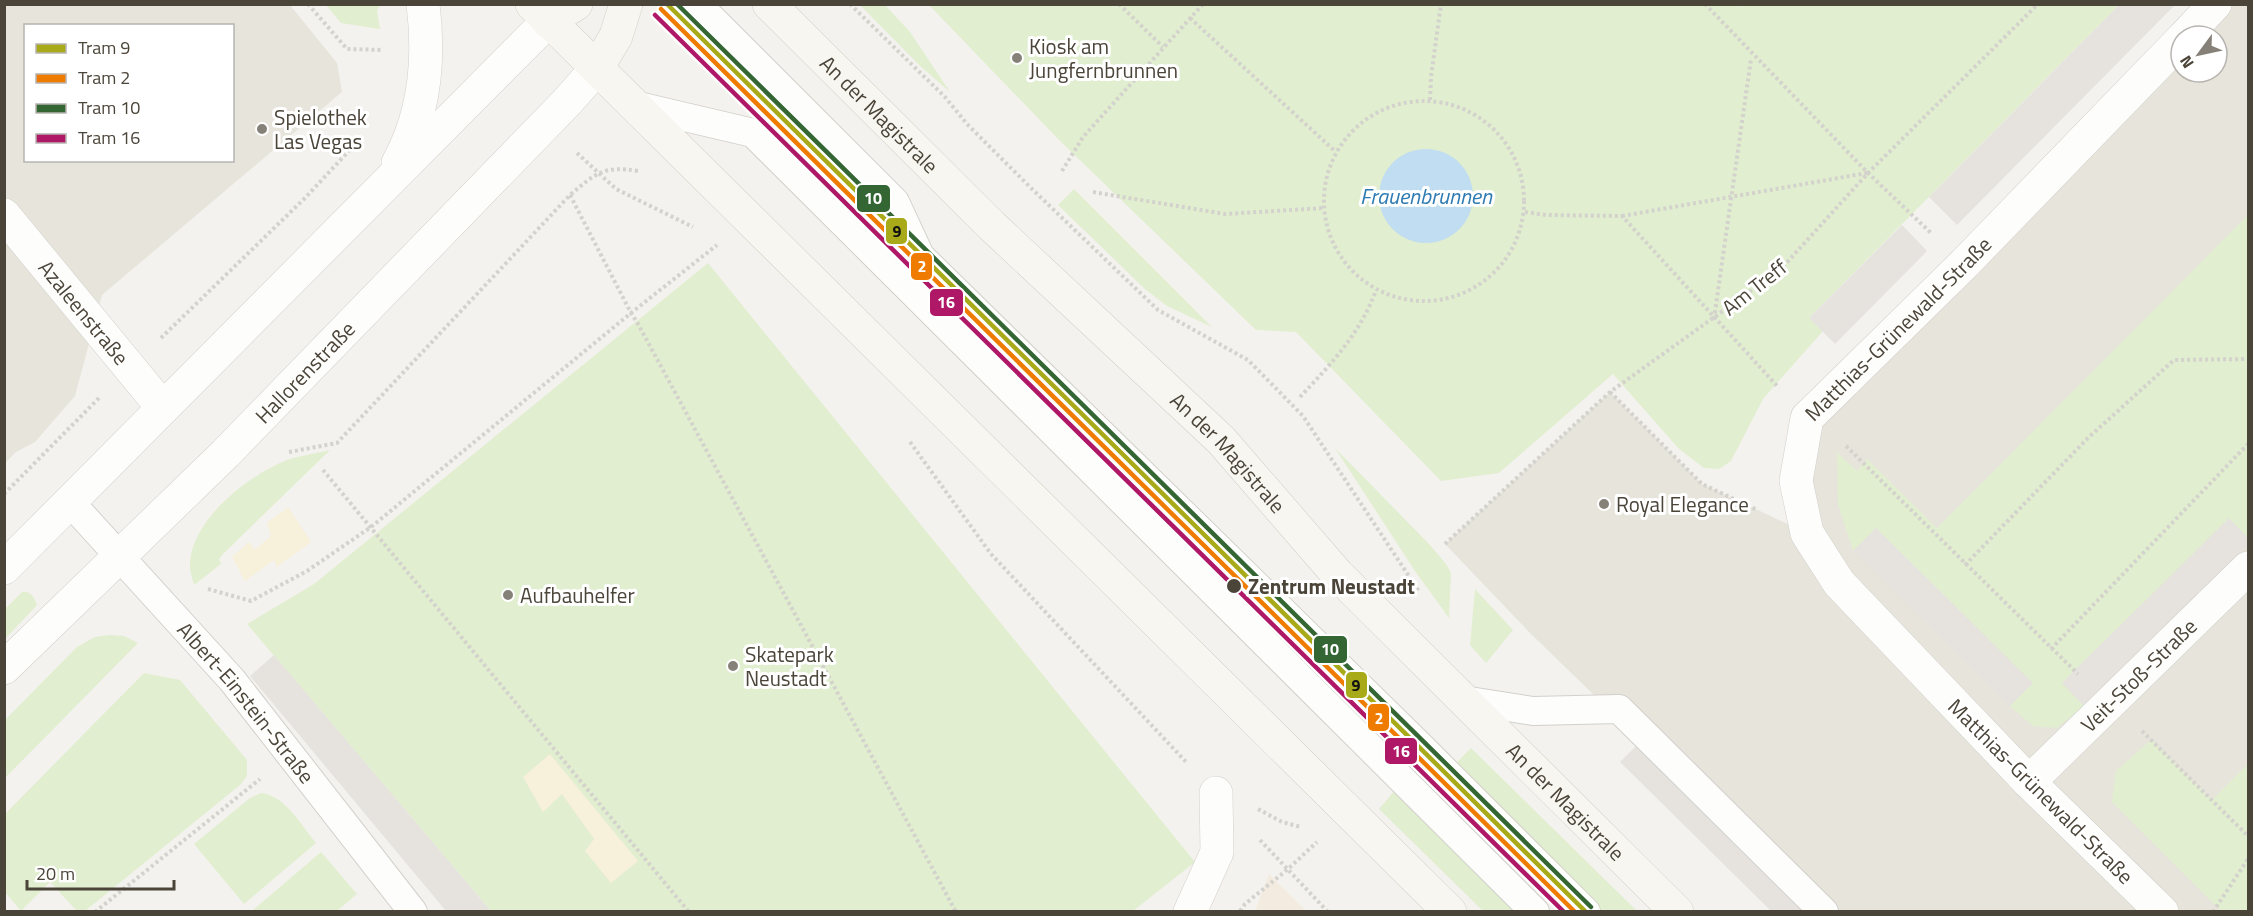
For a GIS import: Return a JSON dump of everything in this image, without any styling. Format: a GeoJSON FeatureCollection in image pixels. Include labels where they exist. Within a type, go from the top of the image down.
{"type":"FeatureCollection","features":[{"type":"Feature","properties":{"kind":"main road"},"geometry":{"type":"LineString","coordinates":[[540,13],[576,4]]}},
{"type":"Feature","properties":{"kind":"main road"},"geometry":{"type":"LineString","coordinates":[[597,68],[616,36],[626,4]]}},
{"type":"Feature","properties":{"kind":"main road","name":"An der Magistrale"},"geometry":{"type":"LineString","coordinates":[[769,4],[992,226],[1221,440],[1338,574],[1677,912]]}},
{"type":"Feature","properties":{"kind":"main road"},"geometry":{"type":"LineString","coordinates":[[540,13],[1450,912]]}},
{"type":"Feature","properties":{"kind":"street"},"geometry":{"type":"LineString","coordinates":[[384,188],[411,140],[424,94],[426,28],[423,4]]}},
{"type":"Feature","properties":{"kind":"street"},"geometry":{"type":"LineString","coordinates":[[2196,24],[2215,4]]}},
{"type":"Feature","properties":{"kind":"street"},"geometry":{"type":"LineString","coordinates":[[4,568],[384,188],[540,13]]}},
{"type":"Feature","properties":{"kind":"street","name":"Matthias-Grünewald-Straße"},"geometry":{"type":"LineString","coordinates":[[2162,912],[2029,782],[1839,583],[1807,533],[1796,481],[1809,416],[1964,264],[2169,52]]}},
{"type":"Feature","properties":{"kind":"street","name":"Hallorenstraße"},"geometry":{"type":"LineString","coordinates":[[4,668],[225,454],[567,102],[597,68]]}},
{"type":"Feature","properties":{"kind":"street","name":"Azaleenstraße"},"geometry":{"type":"LineString","coordinates":[[4,215],[163,408]]}},
{"type":"Feature","properties":{"kind":"street","name":"Veit-Stoß-Straße"},"geometry":{"type":"LineString","coordinates":[[2029,782],[2248,567]]}},
{"type":"Feature","properties":{"kind":"street"},"geometry":{"type":"LineString","coordinates":[[1190,912],[1217,852],[1216,793]]}},
{"type":"Feature","properties":{"kind":"lane"},"geometry":{"type":"LineString","coordinates":[[697,4],[895,202],[920,256],[1427,752],[1586,912]]}},
{"type":"Feature","properties":{"kind":"lane"},"geometry":{"type":"LineString","coordinates":[[634,105],[753,133],[1536,912]]}},
{"type":"Feature","properties":{"kind":"lane"},"geometry":{"type":"LineString","coordinates":[[755,131],[1391,770]]}},
{"type":"Feature","properties":{"kind":"lane","name":"Albert-Einstein-Straße"},"geometry":{"type":"LineString","coordinates":[[70,502],[232,680],[413,912]]}},
{"type":"Feature","properties":{"kind":"lane"},"geometry":{"type":"LineString","coordinates":[[1463,700],[1533,711],[1619,710],[1824,912]]}},
{"type":"Feature","properties":{"kind":"path"},"geometry":{"type":"LineString","coordinates":[[308,4],[347,50]]}},
{"type":"Feature","properties":{"kind":"path"},"geometry":{"type":"LineString","coordinates":[[850,4],[945,97],[967,124],[1031,189],[1158,310],[1248,360],[1303,416],[1426,602]]}},
{"type":"Feature","properties":{"kind":"path"},"geometry":{"type":"LineString","coordinates":[[1119,4],[1163,47]]}},
{"type":"Feature","properties":{"kind":"path"},"geometry":{"type":"LineString","coordinates":[[1062,171],[1083,137],[1203,4]]}},
{"type":"Feature","properties":{"kind":"path"},"geometry":{"type":"LineString","coordinates":[[1430,100],[1441,4]]}},
{"type":"Feature","properties":{"kind":"path"},"geometry":{"type":"LineString","coordinates":[[1705,4],[1868,173],[1964,264]]}},
{"type":"Feature","properties":{"kind":"path","name":"Am Treff"},"geometry":{"type":"LineString","coordinates":[[1445,544],[1610,392],[1781,269],[1868,173],[2038,4]]}},
{"type":"Feature","properties":{"kind":"path"},"geometry":{"type":"LineString","coordinates":[[1190,18],[1336,152]]}},
{"type":"Feature","properties":{"kind":"path"},"geometry":{"type":"LineString","coordinates":[[1714,319],[1751,59]]}},
{"type":"Feature","properties":{"kind":"path"},"geometry":{"type":"LineString","coordinates":[[1430,100],[1461,107],[1488,124],[1510,147],[1522,176],[1525,212],[1518,241],[1500,269],[1474,290],[1442,301],[1408,301],[1376,290],[1349,269],[1332,241],[1324,208],[1326,179],[1336,152],[1353,129],[1376,113],[1403,103],[1430,100]]}},
{"type":"Feature","properties":{"kind":"path"},"geometry":{"type":"LineString","coordinates":[[4,494],[305,198],[365,133]]}},
{"type":"Feature","properties":{"kind":"path"},"geometry":{"type":"LineString","coordinates":[[337,443],[570,195],[597,172],[625,168],[640,171]]}},
{"type":"Feature","properties":{"kind":"path"},"geometry":{"type":"LineString","coordinates":[[1525,212],[1546,215],[1622,216],[1868,173]]}},
{"type":"Feature","properties":{"kind":"path"},"geometry":{"type":"LineString","coordinates":[[1093,192],[1225,214],[1324,208]]}},
{"type":"Feature","properties":{"kind":"path"},"geometry":{"type":"LineString","coordinates":[[570,195],[631,313],[956,912]]}},
{"type":"Feature","properties":{"kind":"path"},"geometry":{"type":"LineString","coordinates":[[1622,216],[1714,319],[1809,416],[1864,463],[2074,671],[2112,701],[2248,836]]}},
{"type":"Feature","properties":{"kind":"path"},"geometry":{"type":"LineString","coordinates":[[208,589],[250,601],[307,571],[371,527],[631,313],[723,241]]}},
{"type":"Feature","properties":{"kind":"path"},"geometry":{"type":"LineString","coordinates":[[1300,397],[1343,350],[1371,305],[1376,290]]}},
{"type":"Feature","properties":{"kind":"path"},"geometry":{"type":"LineString","coordinates":[[1965,565],[2088,438],[2174,360],[2248,359]]}},
{"type":"Feature","properties":{"kind":"path"},"geometry":{"type":"LineString","coordinates":[[1610,392],[1702,484],[1807,533]]}},
{"type":"Feature","properties":{"kind":"path"},"geometry":{"type":"LineString","coordinates":[[906,435],[991,554],[1328,912]]}},
{"type":"Feature","properties":{"kind":"path"},"geometry":{"type":"LineString","coordinates":[[2051,648],[2248,444]]}},
{"type":"Feature","properties":{"kind":"path"},"geometry":{"type":"LineString","coordinates":[[323,470],[689,912]]}},
{"type":"Feature","properties":{"kind":"path"},"geometry":{"type":"LineString","coordinates":[[95,912],[265,775]]}},
{"type":"Feature","properties":{"kind":"path"},"geometry":{"type":"LineString","coordinates":[[1216,793],[1247,803],[1282,822],[1304,828]]}},
{"type":"Feature","properties":{"kind":"path"},"geometry":{"type":"LineString","coordinates":[[1240,912],[1245,904],[1288,869],[1321,837]]}},
{"type":"Feature","properties":{"kind":"path"},"geometry":{"type":"LineString","coordinates":[[2213,912],[2248,859]]}},
{"type":"Feature","properties":{"kind":"shaded area"},"geometry":{"type":"Polygon","coordinates":[[[5,5],[290,5],[337,63],[342,92],[102,295],[75,396],[35,442],[16,452],[5,463],[5,5]]]}},
{"type":"Feature","properties":{"kind":"shaded area"},"geometry":{"type":"Polygon","coordinates":[[[2119,5],[2175,5],[1957,225],[1929,197],[2119,5]]]}},
{"type":"Feature","properties":{"kind":"shaded area"},"geometry":{"type":"Polygon","coordinates":[[[2215,5],[2248,5],[2248,911],[1817,911],[1531,634],[1445,544],[1610,392],[1702,484],[1807,533],[1807,418],[2169,52],[2169,84],[2229,84],[2229,24],[2197,24],[2215,5]]]}},
{"type":"Feature","properties":{"kind":"shaded area"},"geometry":{"type":"Polygon","coordinates":[[[1902,225],[1927,251],[1835,344],[1809,318],[1902,225]]]}},
{"type":"Feature","properties":{"kind":"shaded area"},"geometry":{"type":"Polygon","coordinates":[[[2229,518],[2248,538],[2248,544],[2084,706],[2062,683],[2229,518]]]}},
{"type":"Feature","properties":{"kind":"shaded area"},"geometry":{"type":"Polygon","coordinates":[[[1876,528],[2033,683],[2010,706],[1853,551],[1876,528]]]}},
{"type":"Feature","properties":{"kind":"shaded area"},"geometry":{"type":"Polygon","coordinates":[[[274,655],[491,911],[446,911],[250,676],[274,655]]]}},
{"type":"Feature","properties":{"kind":"shaded area"},"geometry":{"type":"Polygon","coordinates":[[[1646,736],[1824,911],[1771,911],[1620,762],[1646,736]]]}},
{"type":"Feature","properties":{"kind":"shaded area"},"geometry":{"type":"Polygon","coordinates":[[[1269,874],[1306,911],[1255,911],[1269,874]]]}},
{"type":"Feature","properties":{"kind":"green space"},"geometry":{"type":"Polygon","coordinates":[[[1735,4],[1738,7],[1741,4],[2119,5],[1810,317],[1823,331],[1763,399],[1731,461],[1719,469],[1704,468],[1679,449],[1613,374],[1499,473],[1441,481],[1296,332],[1256,330],[1059,140],[929,5],[1735,4]]]}},
{"type":"Feature","properties":{"kind":"green space"},"geometry":{"type":"Polygon","coordinates":[[[326,5],[380,5],[377,11],[380,29],[341,23],[326,5]]]}},
{"type":"Feature","properties":{"kind":"green space"},"geometry":{"type":"Polygon","coordinates":[[[860,5],[885,5],[910,32],[950,92],[919,65],[860,5]]]}},
{"type":"Feature","properties":{"kind":"green space"},"geometry":{"type":"Polygon","coordinates":[[[1074,189],[1212,327],[1167,306],[1145,289],[1058,205],[1074,189]]]}},
{"type":"Feature","properties":{"kind":"green space"},"geometry":{"type":"Polygon","coordinates":[[[2248,215],[2248,538],[2229,519],[2062,683],[2084,706],[2057,728],[2033,726],[2010,706],[2032,683],[1876,528],[1853,551],[1838,504],[1837,452],[1857,471],[1867,459],[1937,528],[2248,215]]]}},
{"type":"Feature","properties":{"kind":"green space"},"geometry":{"type":"Polygon","coordinates":[[[708,263],[1195,862],[1133,911],[491,911],[247,624],[314,584],[708,263]]]}},
{"type":"Feature","properties":{"kind":"green space"},"geometry":{"type":"Polygon","coordinates":[[[1335,448],[1446,564],[1451,573],[1449,618],[1415,571],[1335,448]]]}},
{"type":"Feature","properties":{"kind":"green space"},"geometry":{"type":"Polygon","coordinates":[[[330,450],[223,554],[219,559],[221,564],[194,585],[190,567],[192,551],[208,519],[221,505],[250,480],[280,463],[330,450]]]}},
{"type":"Feature","properties":{"kind":"green space"},"geometry":{"type":"Polygon","coordinates":[[[1475,589],[1513,630],[1486,663],[1470,645],[1475,589]]]}},
{"type":"Feature","properties":{"kind":"green space"},"geometry":{"type":"Polygon","coordinates":[[[22,592],[34,597],[37,605],[5,639],[5,609],[22,592]]]}},
{"type":"Feature","properties":{"kind":"green space"},"geometry":{"type":"Polygon","coordinates":[[[124,636],[138,643],[5,778],[5,720],[77,647],[95,637],[124,636]]]}},
{"type":"Feature","properties":{"kind":"green space"},"geometry":{"type":"Polygon","coordinates":[[[144,673],[180,680],[247,760],[247,776],[240,785],[85,911],[77,911],[50,882],[21,911],[5,892],[5,814],[144,673]]]}},
{"type":"Feature","properties":{"kind":"green space"},"geometry":{"type":"Polygon","coordinates":[[[2151,740],[2212,800],[2248,764],[2248,911],[2221,911],[2112,802],[2116,771],[2151,740]]]}},
{"type":"Feature","properties":{"kind":"green space"},"geometry":{"type":"Polygon","coordinates":[[[1471,748],[1637,911],[1602,911],[1453,766],[1471,748]]]}},
{"type":"Feature","properties":{"kind":"green space"},"geometry":{"type":"Polygon","coordinates":[[[1396,789],[1520,911],[1483,911],[1379,809],[1396,789]]]}},
{"type":"Feature","properties":{"kind":"green space"},"geometry":{"type":"Polygon","coordinates":[[[261,793],[270,795],[285,805],[316,843],[244,904],[194,844],[250,798],[261,793]]]}},
{"type":"Feature","properties":{"kind":"green space"},"geometry":{"type":"Polygon","coordinates":[[[321,852],[357,894],[337,911],[252,911],[321,852]]]}},
{"type":"Feature","properties":{"kind":"sand"},"geometry":{"type":"Polygon","coordinates":[[[288,507],[311,542],[277,567],[274,560],[245,581],[232,557],[249,542],[255,550],[271,536],[267,523],[288,507]]]}},
{"type":"Feature","properties":{"kind":"sand"},"geometry":{"type":"Polygon","coordinates":[[[550,754],[638,861],[611,883],[585,851],[594,839],[562,794],[543,812],[523,777],[550,754]]]}},
{"type":"Feature","properties":{"kind":"water","name":"Frauenbrunnen"},"geometry":{"type":"Polygon","coordinates":[[[1426,149],[1444,153],[1459,163],[1469,178],[1473,196],[1469,214],[1459,229],[1444,239],[1426,243],[1408,239],[1393,229],[1383,214],[1379,196],[1383,178],[1393,163],[1408,153],[1426,149]]]}},
{"type":"Feature","properties":{"kind":"tram line","name":"9"},"geometry":{"type":"LineString","coordinates":[[667,4],[1586,912]]}},
{"type":"Feature","properties":{"kind":"tram line","name":"10"},"geometry":{"type":"LineString","coordinates":[[677,4],[1591,907]]}},
{"type":"Feature","properties":{"kind":"tram line","name":"2"},"geometry":{"type":"LineString","coordinates":[[661,9],[1575,912]]}},
{"type":"Feature","properties":{"kind":"tram line","name":"16"},"geometry":{"type":"LineString","coordinates":[[655,15],[1564,912]]}},
{"type":"Feature","properties":{"kind":"place","name":"Kiosk am Jungfernbrunnen"},"geometry":{"type":"Point","coordinates":[1017,58]}},
{"type":"Feature","properties":{"kind":"place","name":"Spielothek Las Vegas"},"geometry":{"type":"Point","coordinates":[262,129]}},
{"type":"Feature","properties":{"kind":"place","name":"Royal Elegance"},"geometry":{"type":"Point","coordinates":[1604,504]}},
{"type":"Feature","properties":{"kind":"place","name":"Zentrum Neustadt"},"geometry":{"type":"Point","coordinates":[1234,586]}},
{"type":"Feature","properties":{"kind":"place","name":"Aufbauhelfer"},"geometry":{"type":"Point","coordinates":[508,595]}},
{"type":"Feature","properties":{"kind":"place","name":"Skatepark Neustadt"},"geometry":{"type":"Point","coordinates":[733,666]}}]}
